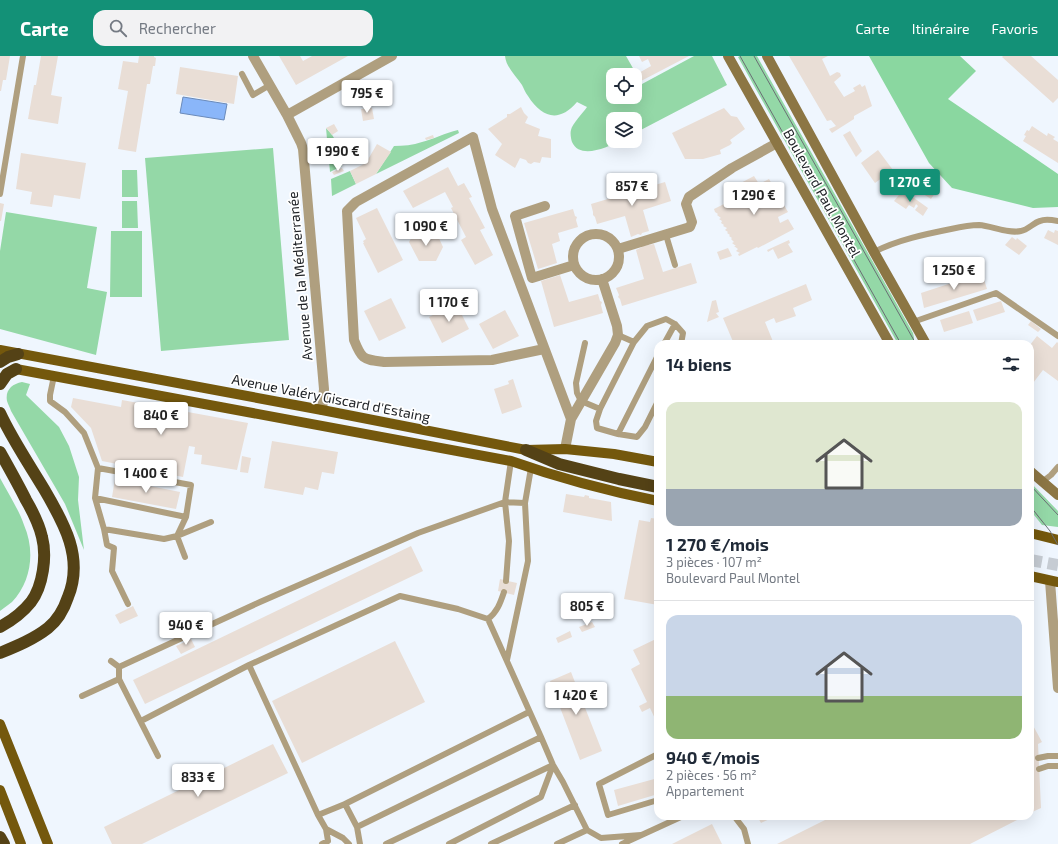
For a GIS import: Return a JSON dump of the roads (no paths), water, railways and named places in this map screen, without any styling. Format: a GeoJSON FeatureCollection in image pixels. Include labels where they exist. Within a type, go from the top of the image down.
{"type":"FeatureCollection","features":[{"type":"Feature","properties":{"kind":"highway"},"geometry":{"type":"LineString","coordinates":[[0,362],[8,357],[18,354]]}},
{"type":"Feature","properties":{"kind":"highway"},"geometry":{"type":"LineString","coordinates":[[0,384],[7,374],[16,369]]}},
{"type":"Feature","properties":{"kind":"highway"},"geometry":{"type":"LineString","coordinates":[[0,413],[9,431],[56,510],[66,531],[73,557],[74,572],[73,585],[70,595],[58,618],[48,628],[34,637],[0,653]]}},
{"type":"Feature","properties":{"kind":"highway"},"geometry":{"type":"LineString","coordinates":[[526,450],[559,464],[654,486]]}},
{"type":"Feature","properties":{"kind":"highway"},"geometry":{"type":"LineString","coordinates":[[0,452],[36,520],[42,538],[44,552],[42,575],[39,586],[31,602],[0,627]]}},
{"type":"Feature","properties":{"kind":"highway"},"geometry":{"type":"LineString","coordinates":[[0,837],[4,844]]}},
{"type":"Feature","properties":{"kind":"main road","name":"Boulevard Paul Montel"},"geometry":{"type":"LineString","coordinates":[[728,56],[888,340]]}},
{"type":"Feature","properties":{"kind":"main road","name":"Boulevard Paul Montel"},"geometry":{"type":"LineString","coordinates":[[767,56],[914,322],[922,340]]}},
{"type":"Feature","properties":{"kind":"main road","name":"Avenue Valéry Giscard d'Estaing"},"geometry":{"type":"LineString","coordinates":[[0,350],[526,450],[565,449],[614,454],[654,461]]}},
{"type":"Feature","properties":{"kind":"main road","name":"Avenue Valéry Giscard d'Estaing"},"geometry":{"type":"LineString","coordinates":[[16,369],[511,461],[616,493],[654,501]]}},
{"type":"Feature","properties":{"kind":"main road"},"geometry":{"type":"LineString","coordinates":[[1034,475],[1058,495]]}},
{"type":"Feature","properties":{"kind":"main road"},"geometry":{"type":"LineString","coordinates":[[1034,534],[1058,540]]}},
{"type":"Feature","properties":{"kind":"main road"},"geometry":{"type":"LineString","coordinates":[[1034,577],[1054,581]]}},
{"type":"Feature","properties":{"kind":"main road"},"geometry":{"type":"LineString","coordinates":[[0,724],[48,844]]}},
{"type":"Feature","properties":{"kind":"main road"},"geometry":{"type":"LineString","coordinates":[[0,790],[21,844]]}},
{"type":"Feature","properties":{"kind":"street","name":"Avenue de la Méditerranée"},"geometry":{"type":"LineString","coordinates":[[253,56],[287,115],[301,143],[324,389],[322,410]]}},
{"type":"Feature","properties":{"kind":"street"},"geometry":{"type":"LineString","coordinates":[[287,115],[392,56]]}},
{"type":"Feature","properties":{"kind":"street"},"geometry":{"type":"LineString","coordinates":[[544,349],[492,360],[384,362],[368,360],[360,354],[354,340],[347,211],[356,202],[472,137],[492,209],[571,419]]}},
{"type":"Feature","properties":{"kind":"street"},"geometry":{"type":"LineString","coordinates":[[618,249],[690,227],[692,222],[686,204],[689,197],[732,168],[777,143]]}},
{"type":"Feature","properties":{"kind":"street"},"geometry":{"type":"LineString","coordinates":[[545,206],[515,216],[532,278],[574,265]]}},
{"type":"Feature","properties":{"kind":"street"},"geometry":{"type":"LineString","coordinates":[[588,235],[602,235],[609,238],[618,249],[618,264],[615,271],[602,279],[589,279],[583,276],[574,265],[574,251],[577,244],[588,235]]}},
{"type":"Feature","properties":{"kind":"street"},"geometry":{"type":"LineString","coordinates":[[565,449],[571,419],[618,335],[617,326],[602,279]]}},
{"type":"Feature","properties":{"kind":"street"},"geometry":{"type":"LineString","coordinates":[[1054,581],[1058,688]]}},
{"type":"Feature","properties":{"kind":"lane"},"geometry":{"type":"LineString","coordinates":[[0,194],[23,56]]}},
{"type":"Feature","properties":{"kind":"lane"},"geometry":{"type":"LineString","coordinates":[[242,74],[253,95],[270,85]]}},
{"type":"Feature","properties":{"kind":"lane"},"geometry":{"type":"LineString","coordinates":[[874,252],[889,245],[935,232],[968,226],[985,226],[1012,232],[1022,231],[1040,220],[1058,221]]}},
{"type":"Feature","properties":{"kind":"lane"},"geometry":{"type":"LineString","coordinates":[[666,235],[675,265]]}},
{"type":"Feature","properties":{"kind":"lane"},"geometry":{"type":"LineString","coordinates":[[914,322],[996,293],[1058,336]]}},
{"type":"Feature","properties":{"kind":"lane"},"geometry":{"type":"LineString","coordinates":[[654,409],[645,427],[637,437],[618,434],[597,428],[596,421],[600,409],[634,342],[647,326],[666,319],[675,324],[683,333],[682,340]]}},
{"type":"Feature","properties":{"kind":"lane"},"geometry":{"type":"LineString","coordinates":[[666,340],[675,324]]}},
{"type":"Feature","properties":{"kind":"lane"},"geometry":{"type":"LineString","coordinates":[[618,335],[634,342]]}},
{"type":"Feature","properties":{"kind":"lane"},"geometry":{"type":"LineString","coordinates":[[585,343],[576,383],[577,393],[581,401],[600,409]]}},
{"type":"Feature","properties":{"kind":"lane"},"geometry":{"type":"LineString","coordinates":[[618,434],[654,363]]}},
{"type":"Feature","properties":{"kind":"lane"},"geometry":{"type":"LineString","coordinates":[[54,376],[50,401],[66,412],[84,433],[98,468],[95,498],[107,545],[114,548],[112,571],[128,604]]}},
{"type":"Feature","properties":{"kind":"lane"},"geometry":{"type":"LineString","coordinates":[[506,581],[510,541],[505,502],[511,461]]}},
{"type":"Feature","properties":{"kind":"lane"},"geometry":{"type":"LineString","coordinates":[[1042,482],[1058,467]]}},
{"type":"Feature","properties":{"kind":"lane"},"geometry":{"type":"LineString","coordinates":[[98,468],[192,485],[186,517],[177,536],[186,557]]}},
{"type":"Feature","properties":{"kind":"lane"},"geometry":{"type":"LineString","coordinates":[[507,660],[528,561],[525,503],[531,468]]}},
{"type":"Feature","properties":{"kind":"lane"},"geometry":{"type":"LineString","coordinates":[[95,498],[186,517]]}},
{"type":"Feature","properties":{"kind":"lane"},"geometry":{"type":"LineString","coordinates":[[119,667],[260,602],[418,533],[505,502],[525,503]]}},
{"type":"Feature","properties":{"kind":"lane"},"geometry":{"type":"LineString","coordinates":[[104,529],[164,539],[177,536],[211,522]]}},
{"type":"Feature","properties":{"kind":"lane"},"geometry":{"type":"LineString","coordinates":[[488,619],[494,614],[499,606],[504,592]]}},
{"type":"Feature","properties":{"kind":"lane"},"geometry":{"type":"LineString","coordinates":[[140,721],[249,665],[400,596],[458,609],[488,619],[553,765],[587,830],[602,838],[641,835]]}},
{"type":"Feature","properties":{"kind":"lane"},"geometry":{"type":"LineString","coordinates":[[111,661],[119,667]]}},
{"type":"Feature","properties":{"kind":"lane"},"geometry":{"type":"LineString","coordinates":[[249,665],[318,815],[326,828],[343,838],[349,844]]}},
{"type":"Feature","properties":{"kind":"lane"},"geometry":{"type":"LineString","coordinates":[[119,667],[119,679],[158,756]]}},
{"type":"Feature","properties":{"kind":"lane"},"geometry":{"type":"LineString","coordinates":[[82,696],[119,679]]}},
{"type":"Feature","properties":{"kind":"lane"},"geometry":{"type":"LineString","coordinates":[[318,815],[345,804],[529,712]]}},
{"type":"Feature","properties":{"kind":"lane"},"geometry":{"type":"LineString","coordinates":[[357,827],[541,737]]}},
{"type":"Feature","properties":{"kind":"lane"},"geometry":{"type":"LineString","coordinates":[[654,756],[599,784],[608,815],[654,801]]}},
{"type":"Feature","properties":{"kind":"lane"},"geometry":{"type":"LineString","coordinates":[[1038,758],[1058,756]]}},
{"type":"Feature","properties":{"kind":"lane"},"geometry":{"type":"LineString","coordinates":[[386,844],[553,765]]}},
{"type":"Feature","properties":{"kind":"lane"},"geometry":{"type":"LineString","coordinates":[[449,844],[541,797],[553,765]]}},
{"type":"Feature","properties":{"kind":"lane"},"geometry":{"type":"LineString","coordinates":[[1039,769],[1048,766],[1058,766]]}},
{"type":"Feature","properties":{"kind":"lane"},"geometry":{"type":"LineString","coordinates":[[345,804],[357,827],[360,844]]}},
{"type":"Feature","properties":{"kind":"lane"},"geometry":{"type":"LineString","coordinates":[[491,844],[575,805]]}},
{"type":"Feature","properties":{"kind":"lane"},"geometry":{"type":"LineString","coordinates":[[622,844],[674,820]]}},
{"type":"Feature","properties":{"kind":"lane"},"geometry":{"type":"LineString","coordinates":[[737,820],[744,829],[748,844]]}},
{"type":"Feature","properties":{"kind":"lane"},"geometry":{"type":"LineString","coordinates":[[326,828],[326,843]]}},
{"type":"Feature","properties":{"kind":"lane"},"geometry":{"type":"LineString","coordinates":[[557,844],[587,830]]}},
{"type":"Feature","properties":{"kind":"water"},"geometry":{"type":"Polygon","coordinates":[[[183,97],[227,104],[224,120],[180,113],[183,97]]]}},
{"type":"Feature","properties":{"kind":"tunnel"},"geometry":{"type":"LineString","coordinates":[[1034,561],[1058,565]]}},
{"type":"Feature","properties":{"kind":"tram line"},"geometry":{"type":"LineString","coordinates":[[740,56],[899,340]]}},
{"type":"Feature","properties":{"kind":"tram line"},"geometry":{"type":"LineString","coordinates":[[754,56],[914,340]]}},
{"type":"Feature","properties":{"kind":"tram line"},"geometry":{"type":"LineString","coordinates":[[1034,489],[1058,515]]}},
{"type":"Feature","properties":{"kind":"tram line"},"geometry":{"type":"LineString","coordinates":[[1034,511],[1050,531],[1058,545]]}}]}
